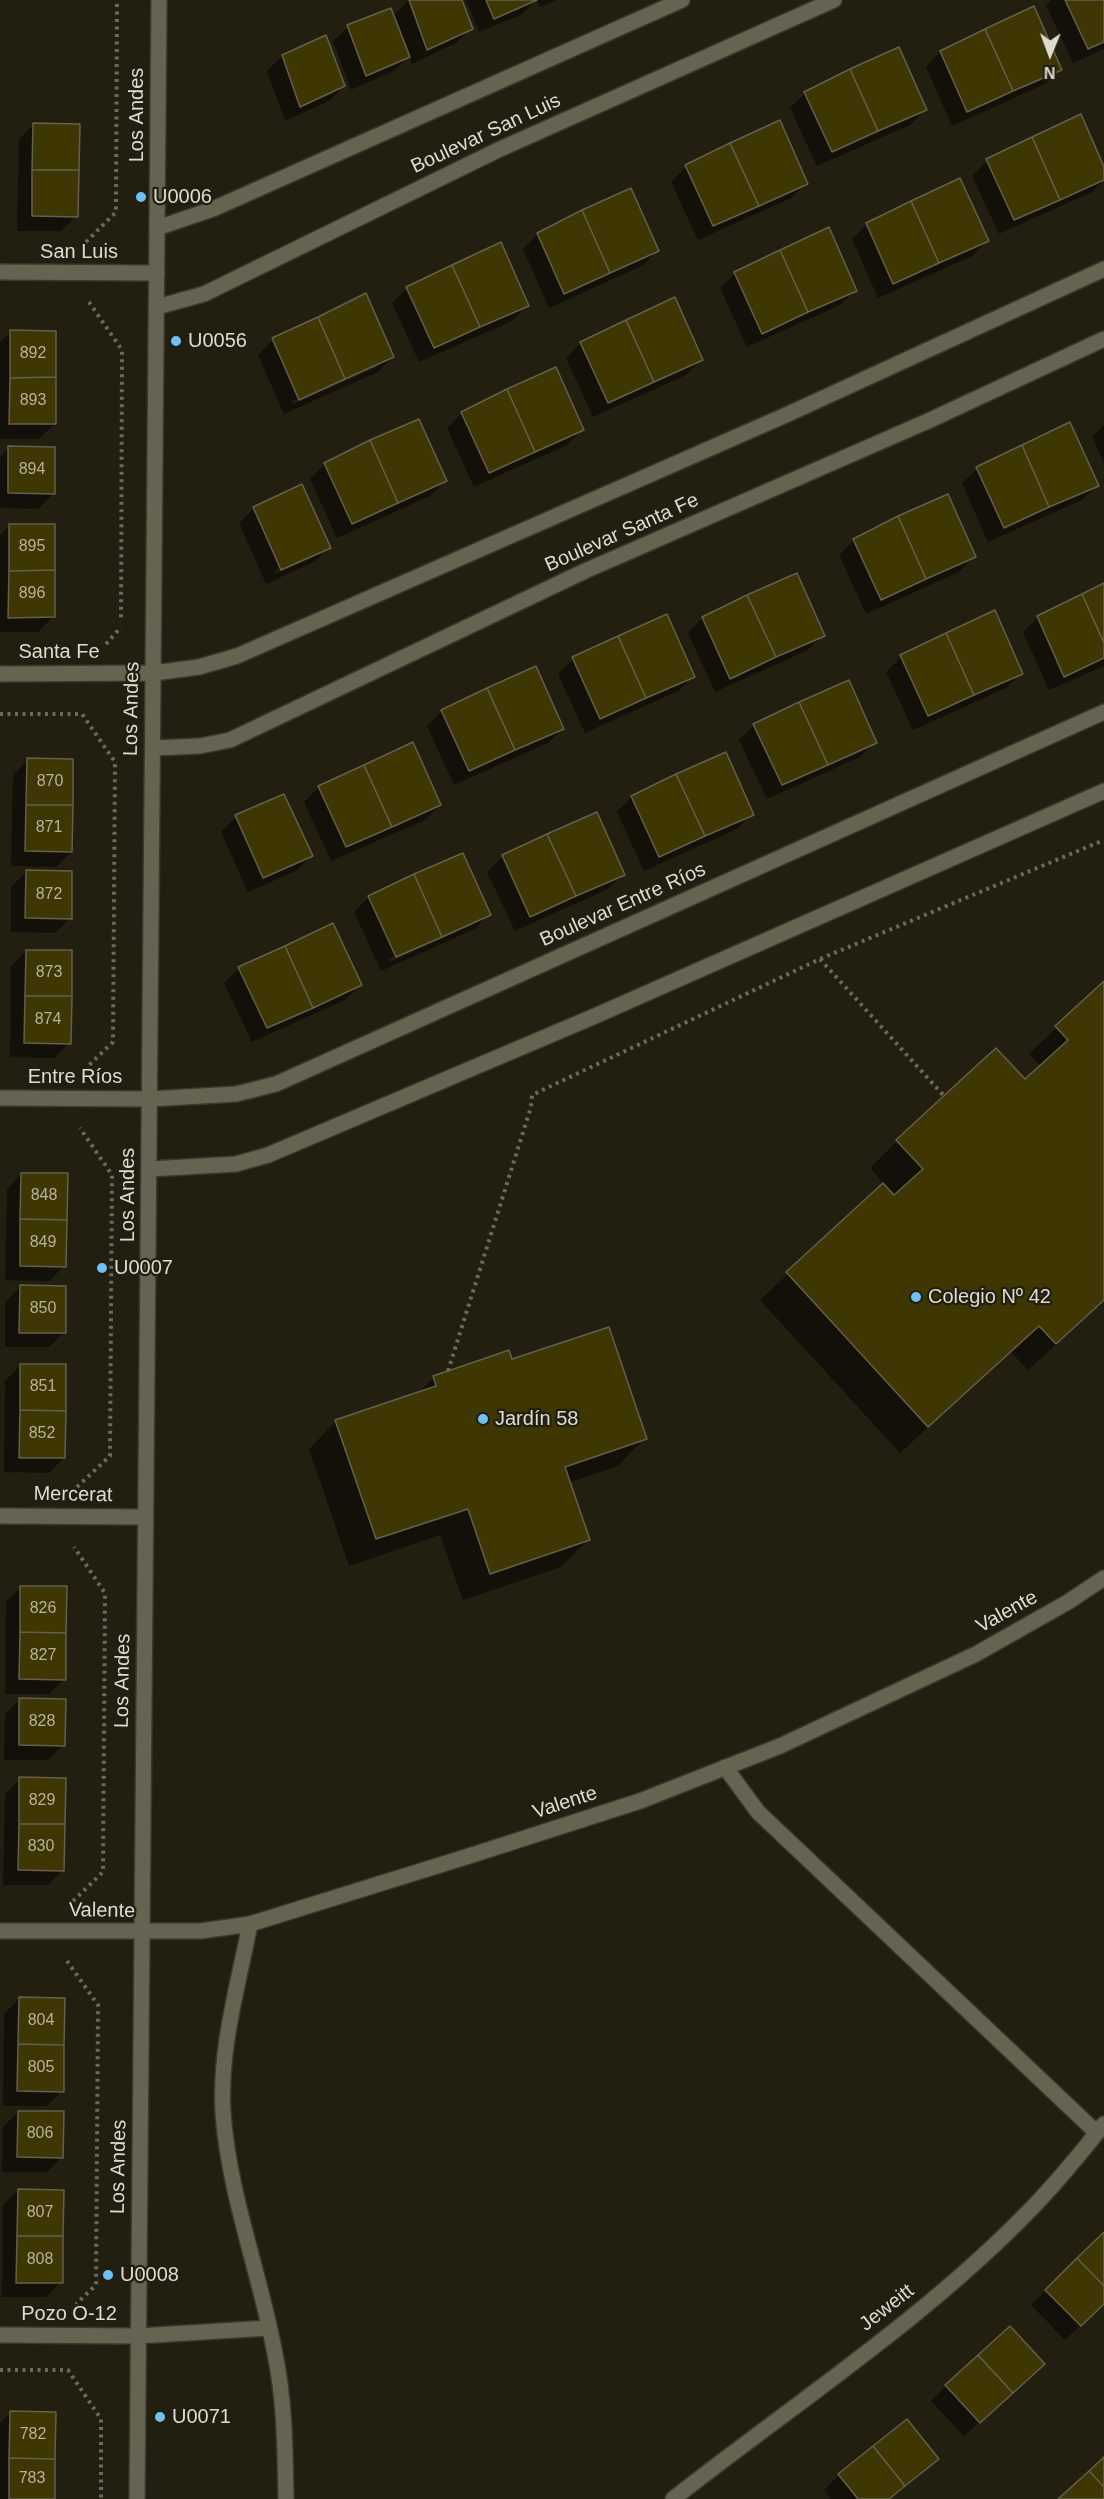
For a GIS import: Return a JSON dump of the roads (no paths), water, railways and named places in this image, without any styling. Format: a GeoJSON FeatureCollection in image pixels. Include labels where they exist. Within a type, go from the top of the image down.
{"type":"FeatureCollection","features":[{"type":"Feature","properties":{"kind":"street","name":"Los Andes"},"geometry":{"type":"LineString","coordinates":[[137,2499],[159,0]]}},
{"type":"Feature","properties":{"kind":"street"},"geometry":{"type":"LineString","coordinates":[[157,228],[213,209],[682,0]]}},
{"type":"Feature","properties":{"kind":"street","name":"Boulevar San Luis"},"geometry":{"type":"LineString","coordinates":[[157,307],[204,294],[498,150],[834,0]]}},
{"type":"Feature","properties":{"kind":"street"},"geometry":{"type":"LineString","coordinates":[[154,673],[199,667],[237,657],[786,415],[1104,269]]}},
{"type":"Feature","properties":{"kind":"street","name":"San Luis"},"geometry":{"type":"LineString","coordinates":[[0,273],[157,273]]}},
{"type":"Feature","properties":{"kind":"street","name":"Boulevar Santa Fe"},"geometry":{"type":"LineString","coordinates":[[153,748],[200,746],[230,740],[585,571],[928,421],[1104,339]]}},
{"type":"Feature","properties":{"kind":"street","name":"Santa Fe"},"geometry":{"type":"LineString","coordinates":[[0,674],[154,673]]}},
{"type":"Feature","properties":{"kind":"street","name":"Boulevar Entre Ríos"},"geometry":{"type":"LineString","coordinates":[[150,1099],[236,1094],[276,1084],[1104,712]]}},
{"type":"Feature","properties":{"kind":"street"},"geometry":{"type":"LineString","coordinates":[[150,1169],[236,1164],[268,1155],[596,1016],[1104,791]]}},
{"type":"Feature","properties":{"kind":"street","name":"Entre Ríos"},"geometry":{"type":"LineString","coordinates":[[0,1098],[150,1099]]}},
{"type":"Feature","properties":{"kind":"street","name":"Mercerat"},"geometry":{"type":"LineString","coordinates":[[0,1516],[146,1517]]}},
{"type":"Feature","properties":{"kind":"street","name":"Valente"},"geometry":{"type":"LineString","coordinates":[[0,1931],[201,1931],[250,1924],[640,1801],[780,1746],[976,1654],[1068,1602],[1104,1578]]}},
{"type":"Feature","properties":{"kind":"street"},"geometry":{"type":"LineString","coordinates":[[726,1767],[758,1812],[1101,2129]]}},
{"type":"Feature","properties":{"kind":"street"},"geometry":{"type":"LineString","coordinates":[[250,1924],[223,2062],[223,2112],[229,2158],[269,2328],[283,2403],[286,2499]]}},
{"type":"Feature","properties":{"kind":"street","name":"Jeweitt"},"geometry":{"type":"LineString","coordinates":[[673,2499],[910,2318],[961,2275],[1033,2207],[1101,2129]]}},
{"type":"Feature","properties":{"kind":"street","name":"Pozo O-12"},"geometry":{"type":"LineString","coordinates":[[0,2335],[138,2336],[269,2328]]}},
{"type":"Feature","properties":{"kind":"place","name":"U0006"},"geometry":{"type":"Point","coordinates":[141,197]}},
{"type":"Feature","properties":{"kind":"place","name":"U0056"},"geometry":{"type":"Point","coordinates":[176,341]}},
{"type":"Feature","properties":{"kind":"place","name":"U0007"},"geometry":{"type":"Point","coordinates":[102,1268]}},
{"type":"Feature","properties":{"kind":"place","name":"Colegio Nº 42"},"geometry":{"type":"Point","coordinates":[916,1297]}},
{"type":"Feature","properties":{"kind":"place","name":"Jardín 58"},"geometry":{"type":"Point","coordinates":[483,1419]}},
{"type":"Feature","properties":{"kind":"place","name":"U0008"},"geometry":{"type":"Point","coordinates":[108,2275]}},
{"type":"Feature","properties":{"kind":"place","name":"U0071"},"geometry":{"type":"Point","coordinates":[160,2417]}}]}
